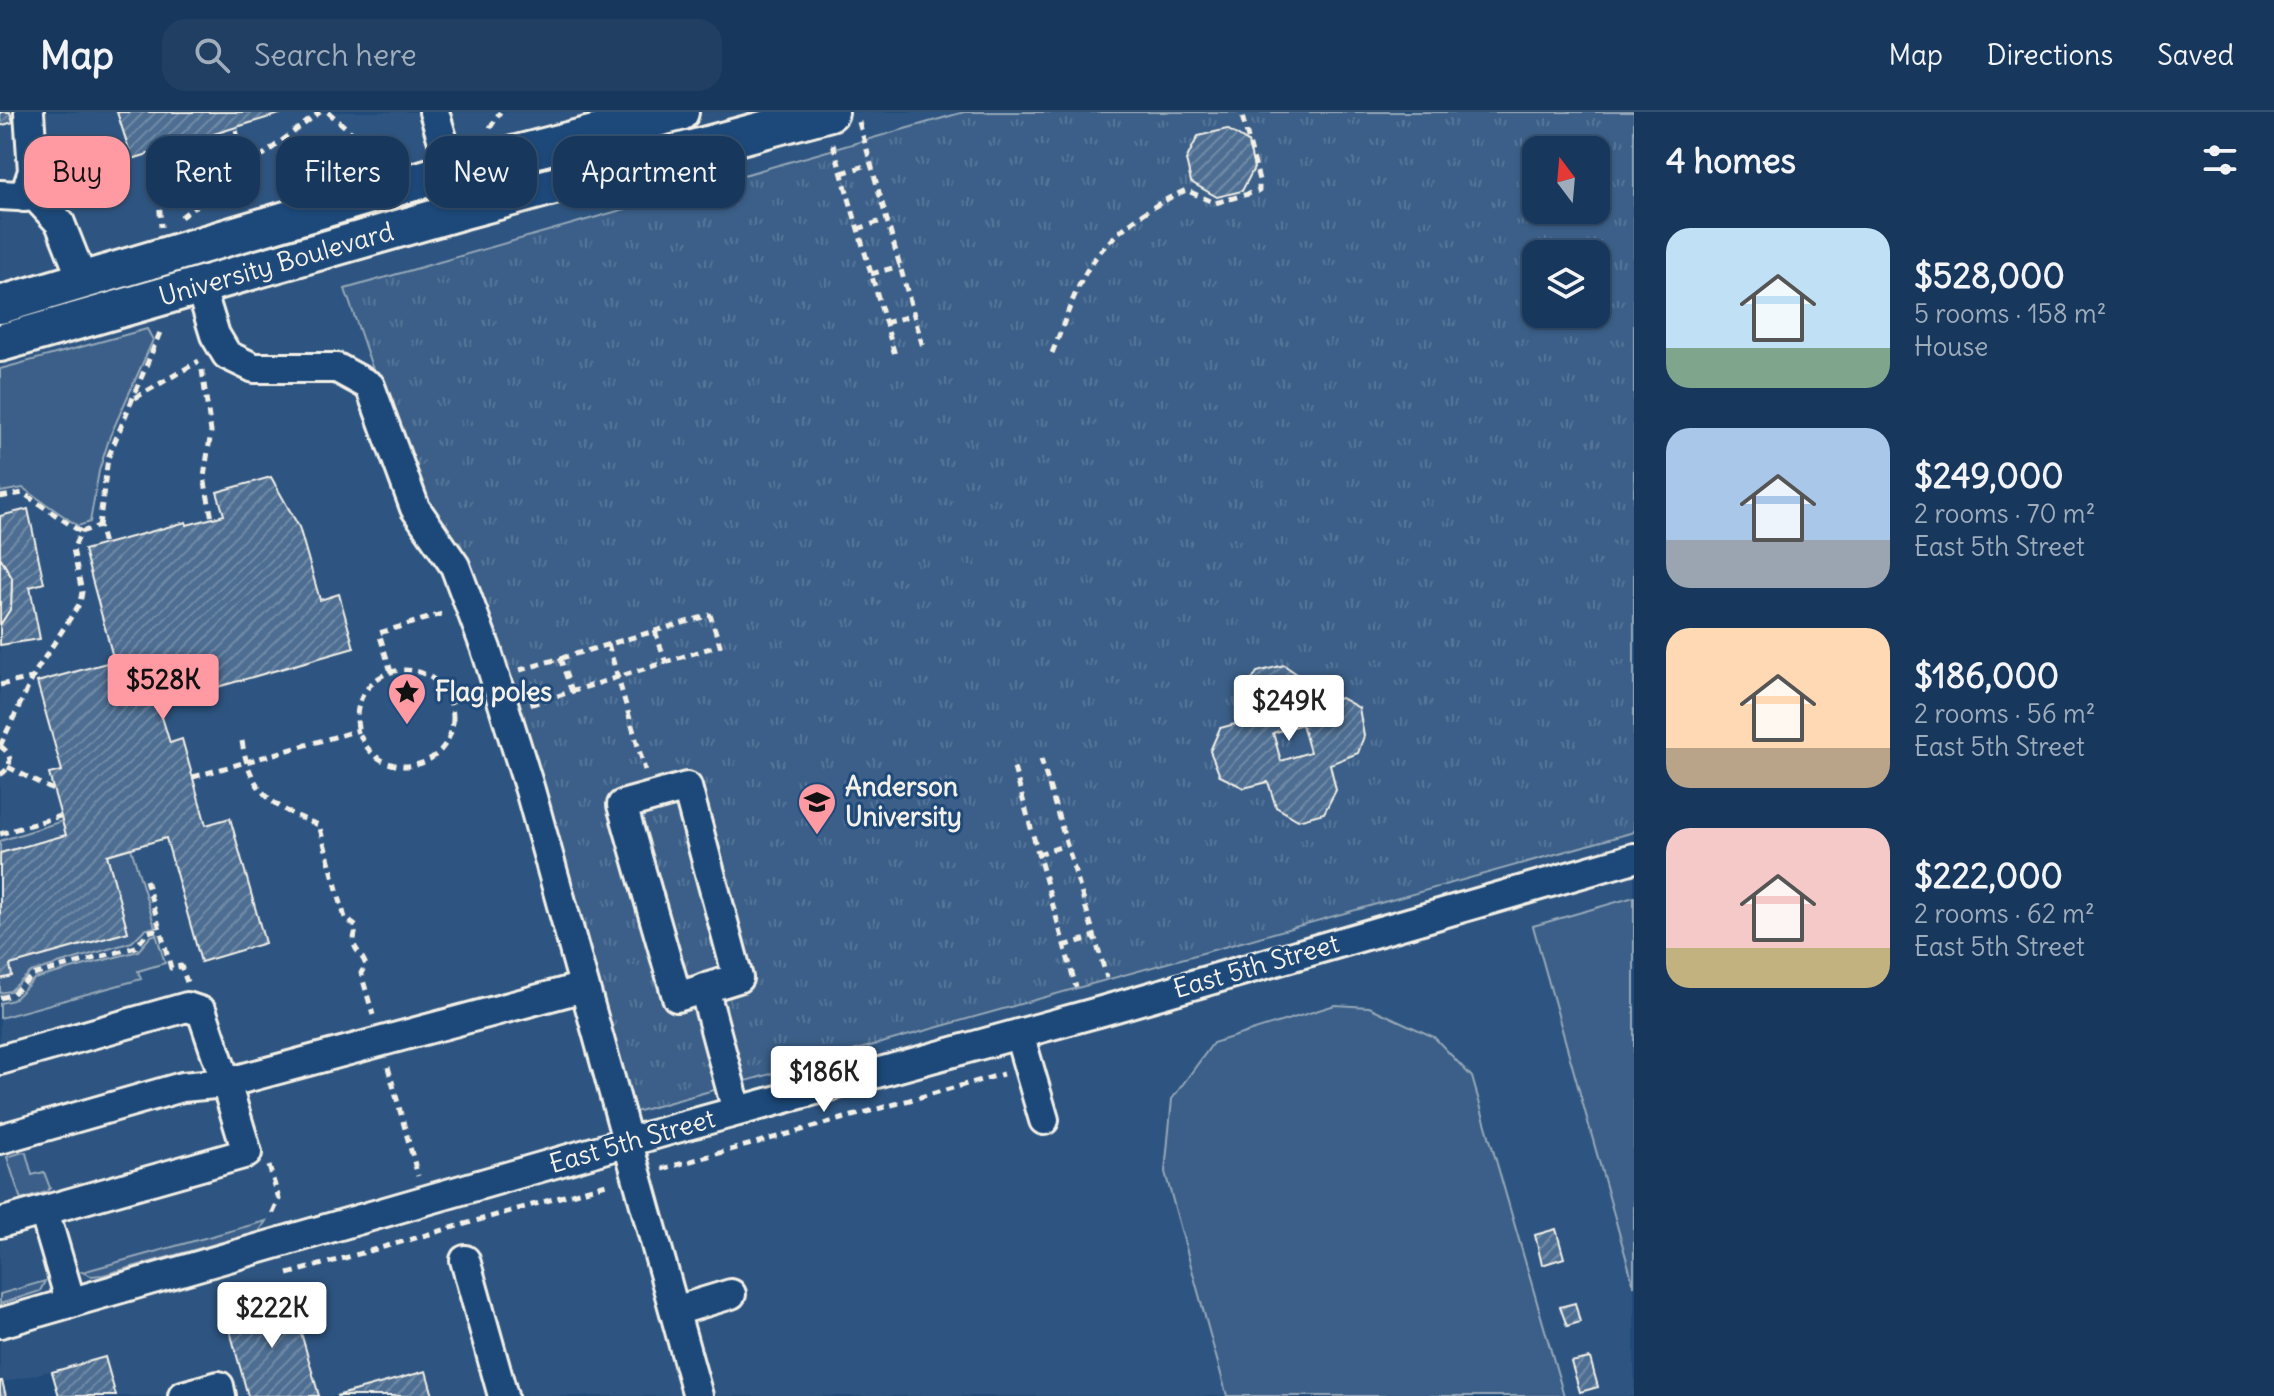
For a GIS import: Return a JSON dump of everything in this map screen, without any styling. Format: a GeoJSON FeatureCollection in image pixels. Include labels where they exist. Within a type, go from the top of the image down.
{"type":"FeatureCollection","features":[{"type":"Feature","properties":{"kind":"main road","name":"University Boulevard"},"geometry":{"type":"LineString","coordinates":[[537,149],[680,112]]}},
{"type":"Feature","properties":{"kind":"main road","name":"University Boulevard"},"geometry":{"type":"LineString","coordinates":[[0,343],[464,210],[840,122]]}},
{"type":"Feature","properties":{"kind":"main road","name":"University Boulevard"},"geometry":{"type":"LineString","coordinates":[[0,305],[425,179]]}},
{"type":"Feature","properties":{"kind":"street"},"geometry":{"type":"LineString","coordinates":[[12,196],[33,171],[29,112]]}},
{"type":"Feature","properties":{"kind":"street"},"geometry":{"type":"LineString","coordinates":[[434,112],[441,136]]}},
{"type":"Feature","properties":{"kind":"street"},"geometry":{"type":"LineString","coordinates":[[12,196],[36,197],[60,223],[83,281]]}},
{"type":"Feature","properties":{"kind":"street"},"geometry":{"type":"LineString","coordinates":[[200,286],[215,335],[227,355],[254,368],[337,368],[370,386],[415,508],[455,566],[530,790],[698,1396]]}},
{"type":"Feature","properties":{"kind":"street"},"geometry":{"type":"LineString","coordinates":[[687,787],[738,978],[704,988],[677,997],[622,805],[687,787]]}},
{"type":"Feature","properties":{"kind":"street","name":"East 5th Street"},"geometry":{"type":"LineString","coordinates":[[0,1323],[1634,858]]}},
{"type":"Feature","properties":{"kind":"street"},"geometry":{"type":"LineString","coordinates":[[0,1139],[182,1087],[226,1083],[584,987]]}},
{"type":"Feature","properties":{"kind":"street"},"geometry":{"type":"LineString","coordinates":[[704,988],[737,1111]]}},
{"type":"Feature","properties":{"kind":"street"},"geometry":{"type":"LineString","coordinates":[[0,1060],[187,1007],[202,1012],[247,1153],[0,1223]]}},
{"type":"Feature","properties":{"kind":"street"},"geometry":{"type":"LineString","coordinates":[[1019,1034],[1044,1120]]}},
{"type":"Feature","properties":{"kind":"street"},"geometry":{"type":"LineString","coordinates":[[44,1211],[71,1303]]}},
{"type":"Feature","properties":{"kind":"street"},"geometry":{"type":"LineString","coordinates":[[465,1260],[503,1396]]}},
{"type":"Feature","properties":{"kind":"street"},"geometry":{"type":"LineString","coordinates":[[675,1311],[731,1294]]}},
{"type":"Feature","properties":{"kind":"street"},"geometry":{"type":"LineString","coordinates":[[183,1396],[219,1386],[221,1396]]}},
{"type":"Feature","properties":{"kind":"path"},"geometry":{"type":"LineString","coordinates":[[260,157],[320,112]]}},
{"type":"Feature","properties":{"kind":"path"},"geometry":{"type":"LineString","coordinates":[[328,112],[355,136]]}},
{"type":"Feature","properties":{"kind":"path"},"geometry":{"type":"LineString","coordinates":[[1052,353],[1086,271],[1122,229],[1166,199],[1186,190],[1215,203],[1259,191],[1259,180],[1241,112]]}},
{"type":"Feature","properties":{"kind":"path"},"geometry":{"type":"LineString","coordinates":[[840,122],[871,164],[923,347]]}},
{"type":"Feature","properties":{"kind":"path"},"geometry":{"type":"LineString","coordinates":[[840,122],[842,173],[895,355]]}},
{"type":"Feature","properties":{"kind":"path"},"geometry":{"type":"LineString","coordinates":[[236,130],[238,136]]}},
{"type":"Feature","properties":{"kind":"path"},"geometry":{"type":"LineString","coordinates":[[842,173],[871,164]]}},
{"type":"Feature","properties":{"kind":"path"},"geometry":{"type":"LineString","coordinates":[[160,208],[162,232],[194,208]]}},
{"type":"Feature","properties":{"kind":"path"},"geometry":{"type":"LineString","coordinates":[[256,208],[257,213]]}},
{"type":"Feature","properties":{"kind":"path"},"geometry":{"type":"LineString","coordinates":[[858,229],[887,219]]}},
{"type":"Feature","properties":{"kind":"path"},"geometry":{"type":"LineString","coordinates":[[871,274],[900,266]]}},
{"type":"Feature","properties":{"kind":"path"},"geometry":{"type":"LineString","coordinates":[[885,323],[914,315]]}},
{"type":"Feature","properties":{"kind":"path"},"geometry":{"type":"LineString","coordinates":[[104,544],[99,526],[108,458],[166,318]]}},
{"type":"Feature","properties":{"kind":"path"},"geometry":{"type":"LineString","coordinates":[[195,349],[200,360],[211,432],[204,477],[212,519]]}},
{"type":"Feature","properties":{"kind":"path"},"geometry":{"type":"LineString","coordinates":[[134,399],[200,360]]}},
{"type":"Feature","properties":{"kind":"path"},"geometry":{"type":"LineString","coordinates":[[0,497],[23,493],[81,532]]}},
{"type":"Feature","properties":{"kind":"path"},"geometry":{"type":"LineString","coordinates":[[0,775],[8,767],[8,753],[0,746],[33,677],[80,603],[82,592],[73,549],[81,532],[99,526]]}},
{"type":"Feature","properties":{"kind":"path"},"geometry":{"type":"LineString","coordinates":[[391,672],[379,633],[454,610]]}},
{"type":"Feature","properties":{"kind":"path"},"geometry":{"type":"LineString","coordinates":[[494,677],[710,615],[720,645],[505,712]]}},
{"type":"Feature","properties":{"kind":"path"},"geometry":{"type":"LineString","coordinates":[[655,631],[666,663]]}},
{"type":"Feature","properties":{"kind":"path"},"geometry":{"type":"LineString","coordinates":[[608,644],[648,777]]}},
{"type":"Feature","properties":{"kind":"path"},"geometry":{"type":"LineString","coordinates":[[560,658],[572,692]]}},
{"type":"Feature","properties":{"kind":"path"},"geometry":{"type":"LineString","coordinates":[[415,670],[430,676],[451,701],[453,718],[447,741],[431,759],[415,765],[400,766],[373,754],[359,730],[357,713],[361,699],[370,685],[391,672],[415,670]]}},
{"type":"Feature","properties":{"kind":"path"},"geometry":{"type":"LineString","coordinates":[[0,685],[33,677]]}},
{"type":"Feature","properties":{"kind":"path"},"geometry":{"type":"LineString","coordinates":[[193,777],[359,730]]}},
{"type":"Feature","properties":{"kind":"path"},"geometry":{"type":"LineString","coordinates":[[242,741],[245,763],[254,783],[268,800],[291,815],[319,825],[345,918],[357,927],[352,942],[366,965],[361,973],[418,1176]]}},
{"type":"Feature","properties":{"kind":"path"},"geometry":{"type":"LineString","coordinates":[[1041,759],[1107,978]]}},
{"type":"Feature","properties":{"kind":"path"},"geometry":{"type":"LineString","coordinates":[[8,767],[53,790]]}},
{"type":"Feature","properties":{"kind":"path"},"geometry":{"type":"LineString","coordinates":[[1014,768],[1076,987]]}},
{"type":"Feature","properties":{"kind":"path"},"geometry":{"type":"LineString","coordinates":[[0,834],[60,816]]}},
{"type":"Feature","properties":{"kind":"path"},"geometry":{"type":"LineString","coordinates":[[1038,854],[1067,845]]}},
{"type":"Feature","properties":{"kind":"path"},"geometry":{"type":"LineString","coordinates":[[0,998],[11,995],[33,975],[136,947],[148,932],[159,929]]}},
{"type":"Feature","properties":{"kind":"path"},"geometry":{"type":"LineString","coordinates":[[1064,946],[1094,936]]}},
{"type":"Feature","properties":{"kind":"shaded area","name":"Anderson University"},"geometry":{"type":"Polygon","coordinates":[[[0,112],[1634,112],[1634,1396],[115,1396],[104,1358],[0,1383],[0,112]]]}},
{"type":"Feature","properties":{"kind":"green space"},"geometry":{"type":"Polygon","coordinates":[[[964,112],[1634,112],[1634,832],[621,1116],[505,712],[417,469],[372,367],[345,289],[628,208],[745,208],[745,175],[964,112]]]}},
{"type":"Feature","properties":{"kind":"green space"},"geometry":{"type":"Polygon","coordinates":[[[147,329],[153,340],[110,436],[99,471],[90,522],[78,526],[23,488],[0,492],[0,369],[147,329]]]}},
{"type":"Feature","properties":{"kind":"green space"},"geometry":{"type":"Polygon","coordinates":[[[62,821],[66,835],[0,853],[0,841],[62,821]]]}},
{"type":"Feature","properties":{"kind":"green space"},"geometry":{"type":"Polygon","coordinates":[[[131,848],[155,927],[144,930],[132,942],[31,972],[10,991],[0,993],[0,979],[12,976],[10,965],[128,932],[107,855],[131,848]]]}},
{"type":"Feature","properties":{"kind":"green space"},"geometry":{"type":"Polygon","coordinates":[[[1634,897],[1634,1286],[1533,926],[1634,897]]]}},
{"type":"Feature","properties":{"kind":"green space"},"geometry":{"type":"Polygon","coordinates":[[[156,934],[165,963],[138,971],[141,979],[0,1018],[0,1003],[13,1000],[34,979],[138,951],[156,934]]]}},
{"type":"Feature","properties":{"kind":"green space"},"geometry":{"type":"Polygon","coordinates":[[[1335,1005],[1369,1007],[1434,1037],[1472,1077],[1564,1396],[1227,1396],[1165,1172],[1172,1099],[1213,1043],[1335,1005]]]}},
{"type":"Feature","properties":{"kind":"green space"},"geometry":{"type":"Polygon","coordinates":[[[26,1153],[32,1175],[44,1172],[50,1188],[21,1200],[7,1157],[26,1153]]]}},
{"type":"Feature","properties":{"kind":"green space"},"geometry":{"type":"Polygon","coordinates":[[[266,1221],[259,1232],[103,1275],[91,1276],[82,1272],[266,1221]]]}},
{"type":"Feature","properties":{"kind":"green space"},"geometry":{"type":"Polygon","coordinates":[[[45,1281],[40,1291],[0,1304],[0,1294],[45,1281]]]}},
{"type":"Feature","properties":{"kind":"building"},"geometry":{"type":"Polygon","coordinates":[[[0,112],[10,112],[13,122],[0,126],[0,112]]]}},
{"type":"Feature","properties":{"kind":"building"},"geometry":{"type":"Polygon","coordinates":[[[117,112],[286,112],[207,136],[146,136],[146,155],[132,159],[130,136],[125,136],[117,112]]]}},
{"type":"Feature","properties":{"kind":"building"},"geometry":{"type":"Polygon","coordinates":[[[1227,129],[1248,142],[1254,168],[1242,191],[1217,197],[1191,182],[1186,160],[1198,136],[1227,129]]]}},
{"type":"Feature","properties":{"kind":"building"},"geometry":{"type":"Polygon","coordinates":[[[271,477],[299,527],[320,600],[339,594],[354,648],[158,704],[170,743],[182,739],[206,825],[230,818],[265,943],[201,962],[166,838],[107,855],[128,932],[10,965],[12,976],[0,979],[0,853],[66,835],[49,774],[62,771],[37,682],[114,661],[84,550],[186,522],[187,525],[224,515],[217,492],[271,477]]]}},
{"type":"Feature","properties":{"kind":"building"},"geometry":{"type":"Polygon","coordinates":[[[28,509],[44,583],[30,587],[40,639],[0,645],[0,625],[11,608],[12,578],[0,557],[0,516],[28,509]]]}},
{"type":"Feature","properties":{"kind":"building"},"geometry":{"type":"Polygon","coordinates":[[[0,557],[12,578],[11,608],[0,625],[0,557]]]}},
{"type":"Feature","properties":{"kind":"building"},"geometry":{"type":"Polygon","coordinates":[[[1284,665],[1307,681],[1311,704],[1341,698],[1359,708],[1364,736],[1358,753],[1330,764],[1336,790],[1324,813],[1298,820],[1276,807],[1268,782],[1244,788],[1220,776],[1210,751],[1220,728],[1250,720],[1243,694],[1257,672],[1284,665]],[[1302,724],[1273,733],[1281,761],[1310,752],[1302,724]]]}},
{"type":"Feature","properties":{"kind":"building"},"geometry":{"type":"Polygon","coordinates":[[[1556,1229],[1564,1258],[1542,1265],[1535,1235],[1556,1229]]]}},
{"type":"Feature","properties":{"kind":"building"},"geometry":{"type":"Polygon","coordinates":[[[290,1294],[319,1396],[248,1396],[225,1313],[290,1294]]]}},
{"type":"Feature","properties":{"kind":"building"},"geometry":{"type":"Polygon","coordinates":[[[1575,1303],[1580,1322],[1567,1326],[1560,1307],[1575,1303]]]}},
{"type":"Feature","properties":{"kind":"building"},"geometry":{"type":"Polygon","coordinates":[[[105,1357],[116,1396],[59,1396],[52,1372],[105,1357]]]}},
{"type":"Feature","properties":{"kind":"building"},"geometry":{"type":"Polygon","coordinates":[[[1590,1358],[1598,1387],[1580,1392],[1571,1362],[1590,1358]]]}},
{"type":"Feature","properties":{"kind":"building"},"geometry":{"type":"Polygon","coordinates":[[[426,1371],[433,1396],[336,1396],[426,1371]]]}},
{"type":"Feature","properties":{"kind":"building"},"geometry":{"type":"Polygon","coordinates":[[[2,1381],[6,1396],[0,1396],[2,1381]]]}},
{"type":"Feature","properties":{"kind":"place","name":"Flag poles"},"geometry":{"type":"Point","coordinates":[407,726]}},
{"type":"Feature","properties":{"kind":"place","name":"Anderson University"},"geometry":{"type":"Point","coordinates":[817,836]}}]}
